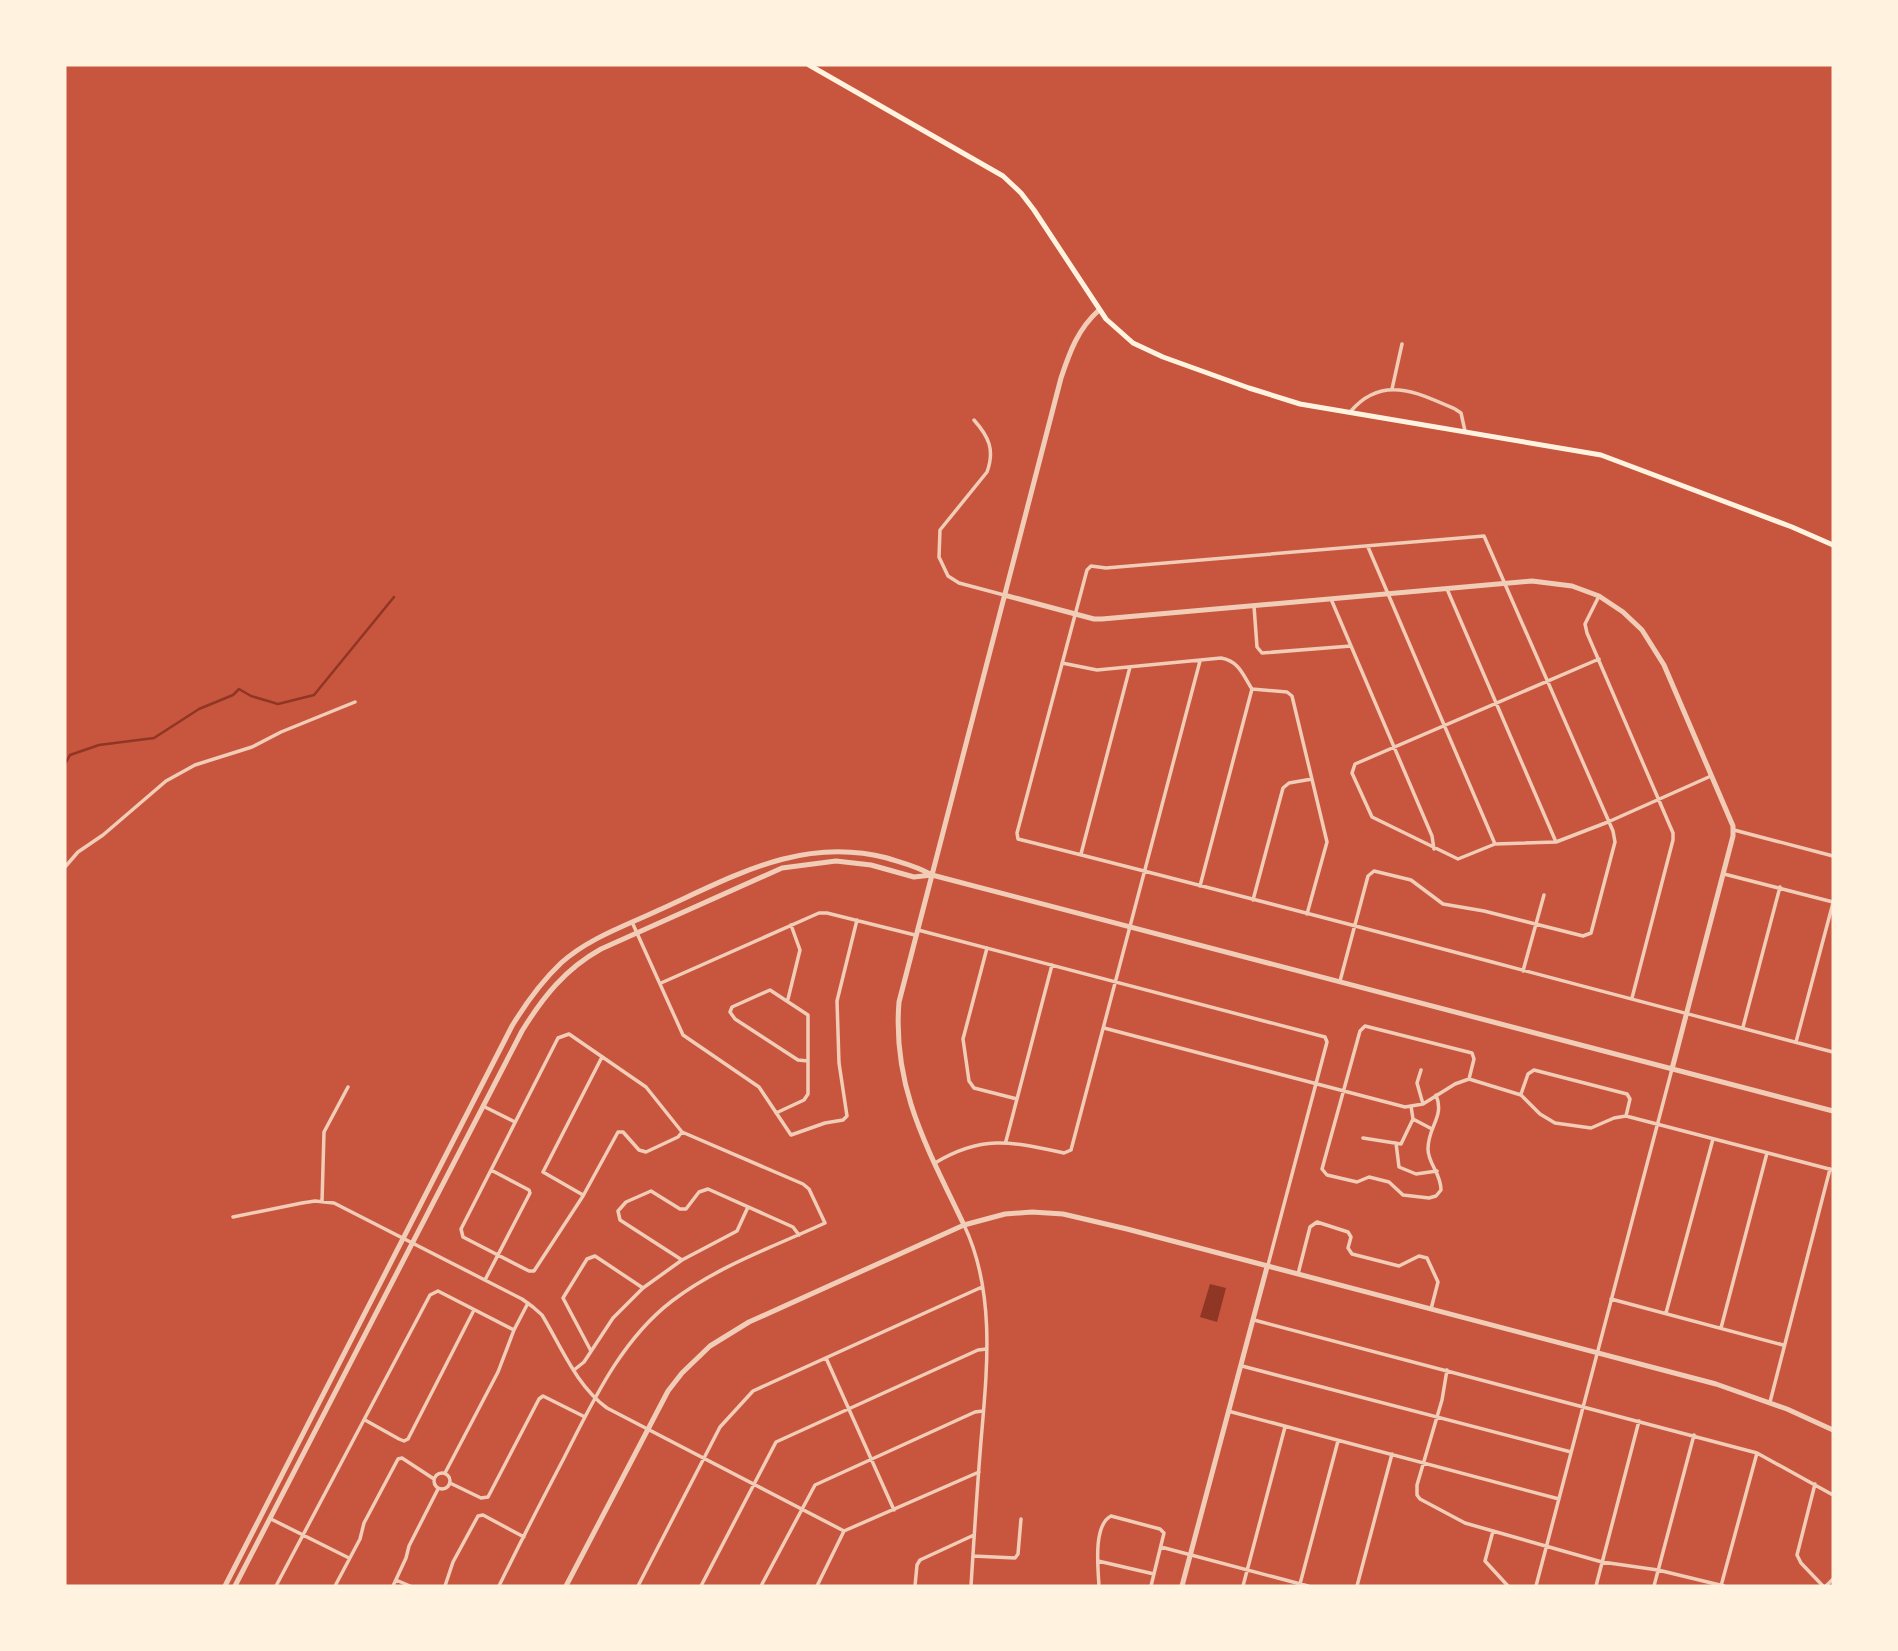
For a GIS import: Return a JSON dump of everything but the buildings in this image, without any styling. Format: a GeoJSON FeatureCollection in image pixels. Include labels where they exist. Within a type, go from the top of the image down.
{"type":"FeatureCollection","features":[{"type":"Feature","properties":{"kind":"main road"},"geometry":{"type":"LineString","coordinates":[[808,65],[1003,176],[1034,210],[1099,310],[1123,335],[1163,357],[1273,397],[1349,413],[1601,455],[1780,522],[1833,545]]}},
{"type":"Feature","properties":{"kind":"street"},"geometry":{"type":"LineString","coordinates":[[971,1586],[987,1349],[982,1287],[976,1252],[909,1101],[898,1054],[899,1002],[915,932],[1070,351],[1080,331],[1099,310]]}},
{"type":"Feature","properties":{"kind":"street"},"geometry":{"type":"LineString","coordinates":[[1392,388],[1402,344]]}},
{"type":"Feature","properties":{"kind":"street"},"geometry":{"type":"LineString","coordinates":[[1349,413],[1361,399],[1392,388],[1423,396],[1455,409],[1461,413],[1465,431]]}},
{"type":"Feature","properties":{"kind":"street"},"geometry":{"type":"LineString","coordinates":[[975,420],[990,442],[991,462],[987,472],[940,530],[939,557],[948,576],[959,583],[1102,619],[1505,583],[1559,583],[1599,596],[1633,620],[1651,641],[1664,665],[1734,830],[1535,1586]]}},
{"type":"Feature","properties":{"kind":"street"},"geometry":{"type":"LineString","coordinates":[[1340,981],[1356,926],[1368,876],[1374,871],[1411,880],[1443,904],[1484,911],[1583,936],[1591,933],[1615,842],[1484,536],[1105,568],[1091,566],[1087,570],[1075,614],[1018,839],[1356,926],[1523,971],[1632,998],[1833,1052]]}},
{"type":"Feature","properties":{"kind":"street"},"geometry":{"type":"LineString","coordinates":[[1368,547],[1495,844]]}},
{"type":"Feature","properties":{"kind":"street"},"geometry":{"type":"LineString","coordinates":[[1447,589],[1556,842]]}},
{"type":"Feature","properties":{"kind":"street"},"geometry":{"type":"LineString","coordinates":[[1599,596],[1586,624],[1587,633],[1659,800],[1673,839],[1632,998]]}},
{"type":"Feature","properties":{"kind":"street"},"geometry":{"type":"LineString","coordinates":[[1331,598],[1432,836],[1434,849]]}},
{"type":"Feature","properties":{"kind":"street"},"geometry":{"type":"LineString","coordinates":[[1254,604],[1257,647],[1262,653],[1351,646]]}},
{"type":"Feature","properties":{"kind":"street"},"geometry":{"type":"LineString","coordinates":[[1062,663],[1097,670],[1221,658],[1231,660],[1238,666],[1252,690],[1200,886]]}},
{"type":"Feature","properties":{"kind":"street"},"geometry":{"type":"LineString","coordinates":[[1599,659],[1355,764],[1352,773],[1372,817],[1458,859],[1495,844],[1556,842],[1711,776]]}},
{"type":"Feature","properties":{"kind":"street"},"geometry":{"type":"LineString","coordinates":[[935,1163],[971,1147],[1006,1142],[1064,1153],[1069,1152],[1073,1146],[1200,661]]}},
{"type":"Feature","properties":{"kind":"street"},"geometry":{"type":"LineString","coordinates":[[1081,855],[1130,667]]}},
{"type":"Feature","properties":{"kind":"street"},"geometry":{"type":"LineString","coordinates":[[1252,690],[1287,692],[1292,696],[1327,842],[1307,914]]}},
{"type":"Feature","properties":{"kind":"street"},"geometry":{"type":"LineString","coordinates":[[65,867],[78,852],[103,835],[166,781],[195,765],[252,747],[281,732],[355,702]]}},
{"type":"Feature","properties":{"kind":"street"},"geometry":{"type":"LineString","coordinates":[[1254,900],[1283,788],[1289,783],[1312,779]]}},
{"type":"Feature","properties":{"kind":"street"},"geometry":{"type":"LineString","coordinates":[[1734,830],[1833,856]]}},
{"type":"Feature","properties":{"kind":"street"},"geometry":{"type":"LineString","coordinates":[[225,1586],[512,1026],[526,1004],[548,977],[579,950],[603,935],[760,864],[801,854],[848,852],[875,855],[918,867],[932,874],[1833,1111]]}},
{"type":"Feature","properties":{"kind":"street"},"geometry":{"type":"LineString","coordinates":[[235,1586],[522,1031],[556,982],[591,954],[782,868],[836,861],[871,865],[915,877],[932,874]]}},
{"type":"Feature","properties":{"kind":"street"},"geometry":{"type":"LineString","coordinates":[[1724,874],[1833,902],[1796,1042]]}},
{"type":"Feature","properties":{"kind":"street"},"geometry":{"type":"LineString","coordinates":[[1743,1028],[1780,887]]}},
{"type":"Feature","properties":{"kind":"street"},"geometry":{"type":"LineString","coordinates":[[1523,971],[1544,895]]}},
{"type":"Feature","properties":{"kind":"street"},"geometry":{"type":"LineString","coordinates":[[661,983],[812,915],[827,912],[987,948],[1325,1037],[1327,1042],[1182,1586]]}},
{"type":"Feature","properties":{"kind":"street"},"geometry":{"type":"LineString","coordinates":[[632,922],[682,1035],[755,1084],[791,1135],[825,1123],[843,1120],[847,1116],[839,1063],[837,1000],[857,920]]}},
{"type":"Feature","properties":{"kind":"street"},"geometry":{"type":"LineString","coordinates":[[788,999],[800,950],[790,925]]}},
{"type":"Feature","properties":{"kind":"street"},"geometry":{"type":"LineString","coordinates":[[987,948],[964,1039],[969,1081],[974,1088],[1017,1099]]}},
{"type":"Feature","properties":{"kind":"street"},"geometry":{"type":"LineString","coordinates":[[1006,1142],[1052,965]]}},
{"type":"Feature","properties":{"kind":"street"},"geometry":{"type":"LineString","coordinates":[[776,1113],[806,1099],[808,1094],[808,1061],[808,1015],[775,991],[767,990],[735,1005],[730,1012],[735,1019],[798,1060],[808,1061]]}},
{"type":"Feature","properties":{"kind":"street"},"geometry":{"type":"LineString","coordinates":[[1436,1095],[1440,1105],[1428,1145],[1429,1161],[1437,1171],[1441,1190],[1436,1196],[1429,1198],[1404,1195],[1389,1182],[1369,1177],[1357,1182],[1327,1175],[1322,1169],[1360,1031],[1368,1026],[1472,1053],[1474,1059],[1469,1079]]}},
{"type":"Feature","properties":{"kind":"street"},"geometry":{"type":"LineString","coordinates":[[1104,1028],[1386,1103],[1411,1106],[1423,1104],[1455,1084],[1469,1079],[1521,1095],[1541,1114],[1555,1122],[1591,1128],[1626,1116],[1832,1170],[1783,1345],[1770,1402]]}},
{"type":"Feature","properties":{"kind":"street"},"geometry":{"type":"LineString","coordinates":[[499,1586],[595,1399],[625,1350],[652,1318],[696,1283],[825,1223],[806,1186],[682,1132],[646,1087],[569,1034],[558,1038],[460,1233],[529,1271],[536,1270],[583,1196],[618,1132],[623,1132],[639,1150],[646,1152],[682,1132]]}},
{"type":"Feature","properties":{"kind":"street"},"geometry":{"type":"LineString","coordinates":[[583,1196],[543,1172],[602,1057]]}},
{"type":"Feature","properties":{"kind":"street"},"geometry":{"type":"LineString","coordinates":[[1421,1070],[1417,1083],[1423,1104]]}},
{"type":"Feature","properties":{"kind":"street"},"geometry":{"type":"LineString","coordinates":[[1521,1095],[1528,1074],[1534,1070],[1627,1094],[1630,1099],[1626,1116]]}},
{"type":"Feature","properties":{"kind":"street"},"geometry":{"type":"LineString","coordinates":[[322,1202],[324,1132],[348,1087]]}},
{"type":"Feature","properties":{"kind":"street"},"geometry":{"type":"LineString","coordinates":[[483,1106],[515,1122]]}},
{"type":"Feature","properties":{"kind":"street"},"geometry":{"type":"LineString","coordinates":[[1363,1138],[1401,1144],[1413,1119],[1411,1106]]}},
{"type":"Feature","properties":{"kind":"street"},"geometry":{"type":"LineString","coordinates":[[1413,1119],[1432,1129]]}},
{"type":"Feature","properties":{"kind":"street"},"geometry":{"type":"LineString","coordinates":[[1666,1313],[1713,1139]]}},
{"type":"Feature","properties":{"kind":"street"},"geometry":{"type":"LineString","coordinates":[[1396,1143],[1399,1167],[1416,1174],[1437,1171]]}},
{"type":"Feature","properties":{"kind":"street"},"geometry":{"type":"LineString","coordinates":[[1721,1328],[1767,1153]]}},
{"type":"Feature","properties":{"kind":"street"},"geometry":{"type":"LineString","coordinates":[[485,1280],[530,1193],[491,1170]]}},
{"type":"Feature","properties":{"kind":"street"},"geometry":{"type":"LineString","coordinates":[[682,1260],[620,1220],[618,1212],[621,1206],[651,1191],[680,1209],[687,1209],[699,1192],[705,1189],[793,1227],[799,1235]]}},
{"type":"Feature","properties":{"kind":"street"},"geometry":{"type":"LineString","coordinates":[[233,1217],[302,1203],[334,1203],[485,1280],[528,1303],[542,1315],[574,1370],[595,1399],[625,1419],[844,1531]]}},
{"type":"Feature","properties":{"kind":"street"},"geometry":{"type":"LineString","coordinates":[[574,1370],[581,1365],[613,1318],[643,1288],[682,1260],[737,1231],[748,1207]]}},
{"type":"Feature","properties":{"kind":"street"},"geometry":{"type":"LineString","coordinates":[[566,1586],[667,1391],[682,1373],[725,1335],[964,1225],[1005,1213],[1063,1214],[1298,1274],[1716,1384],[1770,1402],[1833,1430]]}},
{"type":"Feature","properties":{"kind":"street"},"geometry":{"type":"LineString","coordinates":[[1298,1274],[1310,1227],[1317,1222],[1348,1232],[1351,1237],[1348,1248],[1352,1254],[1399,1266],[1419,1256],[1427,1258],[1438,1282],[1431,1310]]}},
{"type":"Feature","properties":{"kind":"street"},"geometry":{"type":"LineString","coordinates":[[591,1351],[564,1297],[587,1259],[595,1256],[643,1288]]}},
{"type":"Feature","properties":{"kind":"street"},"geometry":{"type":"LineString","coordinates":[[638,1586],[720,1427],[753,1391],[982,1287]]}},
{"type":"Feature","properties":{"kind":"street"},"geometry":{"type":"LineString","coordinates":[[276,1586],[349,1443],[365,1420],[430,1294],[438,1291],[514,1329]]}},
{"type":"Feature","properties":{"kind":"street"},"geometry":{"type":"LineString","coordinates":[[1611,1299],[1783,1345]]}},
{"type":"Feature","properties":{"kind":"street"},"geometry":{"type":"LineString","coordinates":[[445,1473],[498,1372],[514,1329],[528,1303]]}},
{"type":"Feature","properties":{"kind":"street"},"geometry":{"type":"LineString","coordinates":[[365,1420],[399,1439],[408,1439],[474,1310]]}},
{"type":"Feature","properties":{"kind":"street"},"geometry":{"type":"LineString","coordinates":[[1252,1320],[1756,1452],[1833,1495]]}},
{"type":"Feature","properties":{"kind":"street"},"geometry":{"type":"LineString","coordinates":[[701,1586],[776,1442],[978,1350],[987,1349]]}},
{"type":"Feature","properties":{"kind":"street"},"geometry":{"type":"LineString","coordinates":[[826,1358],[894,1510]]}},
{"type":"Feature","properties":{"kind":"street"},"geometry":{"type":"LineString","coordinates":[[1240,1365],[1571,1452]]}},
{"type":"Feature","properties":{"kind":"street"},"geometry":{"type":"LineString","coordinates":[[1447,1370],[1416,1492],[1420,1499],[1465,1523],[1602,1562],[1658,1570],[1722,1586],[1756,1452]]}},
{"type":"Feature","properties":{"kind":"street"},"geometry":{"type":"LineString","coordinates":[[450,1483],[481,1498],[488,1497],[538,1399],[543,1396],[585,1417]]}},
{"type":"Feature","properties":{"kind":"street"},"geometry":{"type":"LineString","coordinates":[[761,1586],[815,1485],[975,1412],[983,1411]]}},
{"type":"Feature","properties":{"kind":"street"},"geometry":{"type":"LineString","coordinates":[[1228,1411],[1559,1499]]}},
{"type":"Feature","properties":{"kind":"street"},"geometry":{"type":"LineString","coordinates":[[1596,1586],[1639,1421]]}},
{"type":"Feature","properties":{"kind":"street"},"geometry":{"type":"LineString","coordinates":[[1243,1586],[1285,1427]]}},
{"type":"Feature","properties":{"kind":"street"},"geometry":{"type":"LineString","coordinates":[[1654,1586],[1694,1435]]}},
{"type":"Feature","properties":{"kind":"street"},"geometry":{"type":"LineString","coordinates":[[1300,1585],[1338,1441]]}},
{"type":"Feature","properties":{"kind":"street"},"geometry":{"type":"LineString","coordinates":[[1357,1586],[1392,1454]]}},
{"type":"Feature","properties":{"kind":"street"},"geometry":{"type":"LineString","coordinates":[[335,1586],[360,1539],[364,1524],[398,1460],[402,1458],[434,1479],[438,1489],[409,1546],[393,1586]]}},
{"type":"Feature","properties":{"kind":"street"},"geometry":{"type":"LineString","coordinates":[[817,1586],[844,1531],[979,1472]]}},
{"type":"Feature","properties":{"kind":"street"},"geometry":{"type":"LineString","coordinates":[[434,1479],[445,1473],[450,1477],[450,1483],[445,1489],[438,1489]]}},
{"type":"Feature","properties":{"kind":"street"},"geometry":{"type":"LineString","coordinates":[[1815,1484],[1797,1555],[1801,1563],[1824,1586],[1833,1579]]}},
{"type":"Feature","properties":{"kind":"street"},"geometry":{"type":"LineString","coordinates":[[445,1586],[453,1562],[478,1516],[524,1536]]}},
{"type":"Feature","properties":{"kind":"street"},"geometry":{"type":"LineString","coordinates":[[1099,1586],[1099,1539],[1103,1522],[1111,1516],[1163,1530],[1164,1536],[1152,1586]]}},
{"type":"Feature","properties":{"kind":"street"},"geometry":{"type":"LineString","coordinates":[[271,1519],[349,1559]]}},
{"type":"Feature","properties":{"kind":"street"},"geometry":{"type":"LineString","coordinates":[[973,1556],[1015,1558],[1018,1554],[1021,1519]]}},
{"type":"Feature","properties":{"kind":"street"},"geometry":{"type":"LineString","coordinates":[[1493,1531],[1485,1561],[1508,1586]]}},
{"type":"Feature","properties":{"kind":"street"},"geometry":{"type":"LineString","coordinates":[[915,1586],[920,1560],[974,1535]]}},
{"type":"Feature","properties":{"kind":"street"},"geometry":{"type":"LineString","coordinates":[[1161,1547],[1308,1586]]}},
{"type":"Feature","properties":{"kind":"street"},"geometry":{"type":"LineString","coordinates":[[1098,1561],[1154,1574]]}},
{"type":"Feature","properties":{"kind":"street"},"geometry":{"type":"LineString","coordinates":[[396,1580],[410,1586]]}},
{"type":"Feature","properties":{"kind":"shaded area"},"geometry":{"type":"Polygon","coordinates":[[[1210,1284],[1226,1288],[1217,1322],[1200,1317],[1210,1284]]]}},
{"type":"Feature","properties":{"kind":"waterway"},"geometry":{"type":"LineString","coordinates":[[65,764],[70,755],[99,745],[154,738],[199,709],[233,695],[239,689],[251,696],[278,704],[314,695],[394,597]]}}]}
